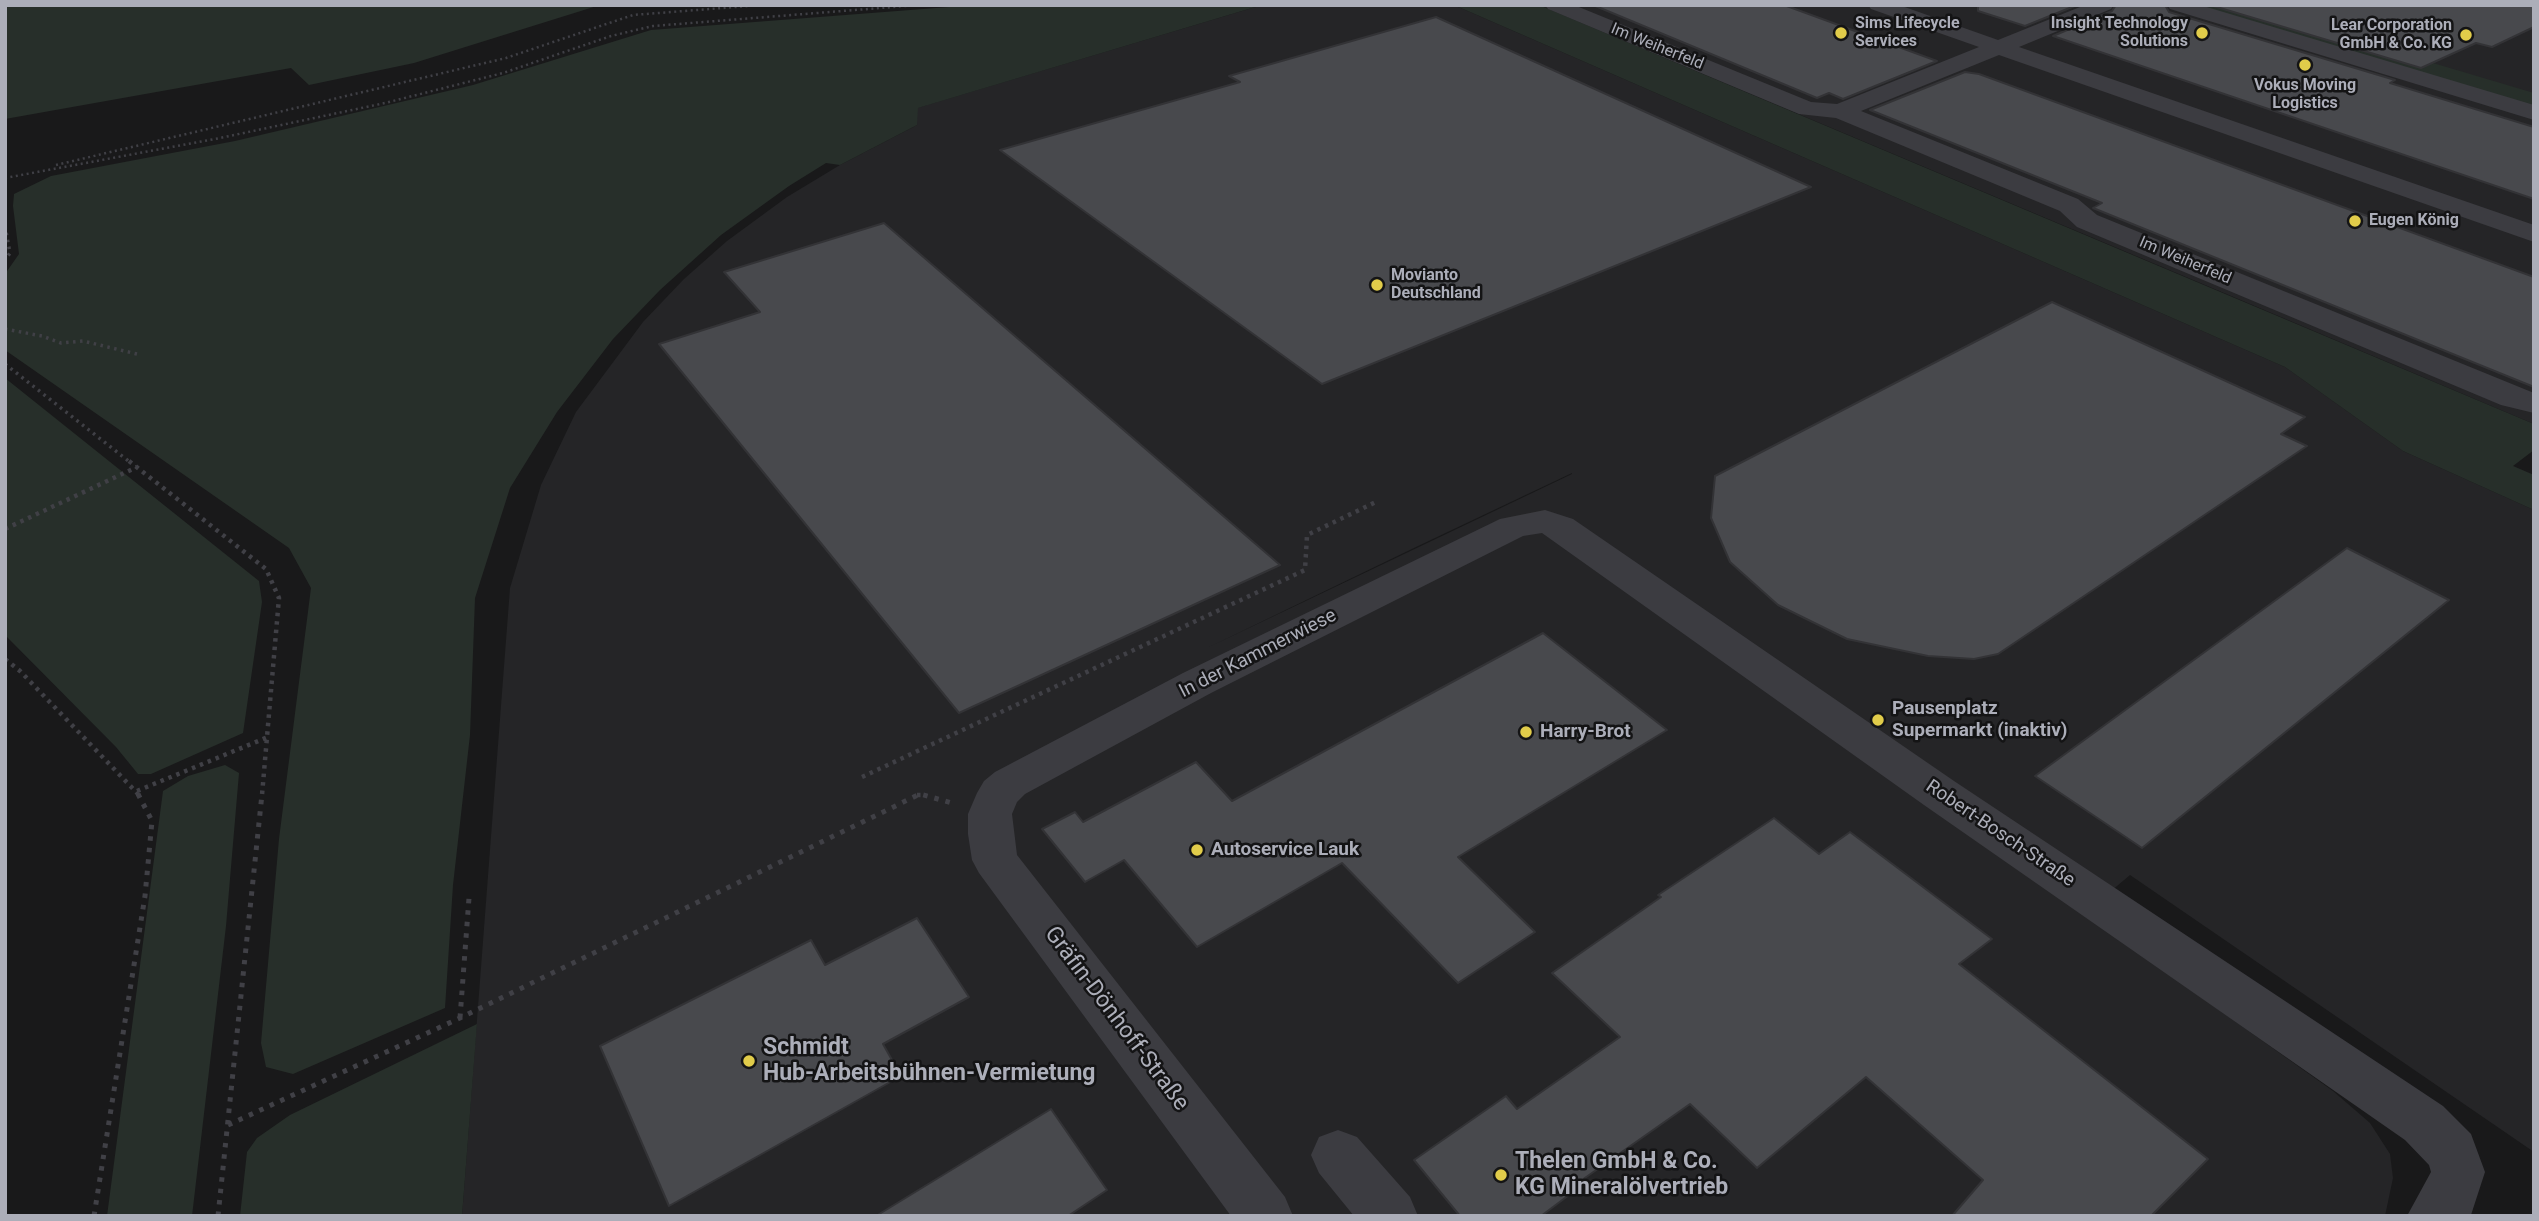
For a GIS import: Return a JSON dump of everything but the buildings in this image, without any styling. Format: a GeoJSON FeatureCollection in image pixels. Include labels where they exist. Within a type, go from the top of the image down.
{"type":"FeatureCollection","features":[{"type":"Feature","properties":{"kind":"street","name":"Im Weiherfeld"},"geometry":{"type":"LineString","coordinates":[[1555,5],[1807,109],[1840,111],[2069,205],[2087,220],[2113,231],[2512,398],[2534,403]]}},
{"type":"Feature","properties":{"kind":"street"},"geometry":{"type":"LineString","coordinates":[[1878,5],[2534,234]]}},
{"type":"Feature","properties":{"kind":"street","name":"Im Weiherfeld"},"geometry":{"type":"LineString","coordinates":[[1840,111],[2104,5]]}},
{"type":"Feature","properties":{"kind":"street"},"geometry":{"type":"LineString","coordinates":[[2177,5],[2532,111]]}},
{"type":"Feature","properties":{"kind":"street"},"geometry":{"type":"LineString","coordinates":[[2252,5],[2290,17]]}},
{"type":"Feature","properties":{"kind":"street","name":"In der Kammerwiese"},"geometry":{"type":"LineString","coordinates":[[990,814],[999,793],[1010,783],[1197,683],[1513,527],[1545,521]]}},
{"type":"Feature","properties":{"kind":"street","name":"Robert-Bosch-Straße"},"geometry":{"type":"LineString","coordinates":[[1545,521],[1560,527],[1939,793],[2424,1123],[2452,1152],[2458,1172],[2451,1196],[2435,1216]]}},
{"type":"Feature","properties":{"kind":"street","name":"Gräfin-Dönhoff-Straße"},"geometry":{"type":"LineString","coordinates":[[990,814],[989,834],[995,860],[1265,1216]]}},
{"type":"Feature","properties":{"kind":"street"},"geometry":{"type":"LineString","coordinates":[[1338,1155],[1391,1216]]}},
{"type":"Feature","properties":{"kind":"path"},"geometry":{"type":"LineString","coordinates":[[743,6],[750,5]]}},
{"type":"Feature","properties":{"kind":"path"},"geometry":{"type":"LineString","coordinates":[[32,172],[63,162],[493,61],[633,15],[761,5]]}},
{"type":"Feature","properties":{"kind":"path"},"geometry":{"type":"LineString","coordinates":[[5,178],[220,138],[384,103],[503,73],[611,36],[653,26],[918,5]]}},
{"type":"Feature","properties":{"kind":"path"},"geometry":{"type":"LineString","coordinates":[[5,226],[10,253],[5,260]]}},
{"type":"Feature","properties":{"kind":"path"},"geometry":{"type":"LineString","coordinates":[[5,329],[42,336],[61,343],[83,341],[141,355]]}},
{"type":"Feature","properties":{"kind":"path"},"geometry":{"type":"LineString","coordinates":[[5,364],[266,569],[279,598],[268,737],[218,1216]]}},
{"type":"Feature","properties":{"kind":"path"},"geometry":{"type":"LineString","coordinates":[[5,529],[137,467]]}},
{"type":"Feature","properties":{"kind":"path"},"geometry":{"type":"LineString","coordinates":[[862,777],[1305,570],[1307,536],[1378,501]]}},
{"type":"Feature","properties":{"kind":"path"},"geometry":{"type":"LineString","coordinates":[[5,659],[20,671],[137,791],[152,821],[145,896],[94,1216]]}},
{"type":"Feature","properties":{"kind":"path"},"geometry":{"type":"LineString","coordinates":[[137,791],[268,737]]}},
{"type":"Feature","properties":{"kind":"path"},"geometry":{"type":"LineString","coordinates":[[228,1125],[460,1018],[920,794],[990,814]]}},
{"type":"Feature","properties":{"kind":"path"},"geometry":{"type":"LineString","coordinates":[[460,1018],[469,898]]}},
{"type":"Feature","properties":{"kind":"shaded area"},"geometry":{"type":"Polygon","coordinates":[[[5,5],[600,5],[414,63],[309,85],[291,68],[5,119],[5,5]]]}},
{"type":"Feature","properties":{"kind":"shaded area"},"geometry":{"type":"Polygon","coordinates":[[[975,5],[1262,5],[918,108],[917,125],[840,165],[826,163],[721,235],[660,290],[613,339],[557,412],[510,488],[475,598],[470,735],[453,885],[445,1008],[293,1074],[266,1067],[261,1043],[279,839],[311,588],[289,548],[5,350],[5,274],[19,254],[14,194],[51,176],[235,141],[473,85],[651,30],[975,5]]]}},
{"type":"Feature","properties":{"kind":"shaded area"},"geometry":{"type":"Polygon","coordinates":[[[1262,5],[1454,5],[2285,367],[2403,451],[2534,510],[2534,1152],[2130,875],[2084,914],[2333,1091],[2370,1123],[2390,1154],[2393,1178],[2385,1216],[462,1216],[510,588],[541,485],[576,412],[643,322],[684,279],[727,241],[787,197],[840,165],[917,125],[917,108],[1262,5]],[[1572,474],[1416,547],[1207,648],[1572,474]]]}},
{"type":"Feature","properties":{"kind":"shaded area"},"geometry":{"type":"Polygon","coordinates":[[[1454,5],[1539,5],[2534,424],[2534,450],[2513,466],[2534,475],[2534,510],[2403,451],[2285,367],[1454,5]]]}},
{"type":"Feature","properties":{"kind":"shaded area"},"geometry":{"type":"Polygon","coordinates":[[[1539,5],[2534,5],[2534,424],[2224,293],[1539,5]]]}},
{"type":"Feature","properties":{"kind":"shaded area"},"geometry":{"type":"Polygon","coordinates":[[[2194,5],[2238,5],[2534,93],[2534,108],[2194,5]]]}},
{"type":"Feature","properties":{"kind":"shaded area"},"geometry":{"type":"Polygon","coordinates":[[[5,378],[259,581],[262,602],[243,733],[151,774],[138,774],[116,747],[5,635],[5,378]]]}},
{"type":"Feature","properties":{"kind":"shaded area"},"geometry":{"type":"Polygon","coordinates":[[[225,765],[239,773],[226,926],[192,1216],[107,1216],[163,791],[188,776],[225,765]]]}},
{"type":"Feature","properties":{"kind":"shaded area"},"geometry":{"type":"Polygon","coordinates":[[[477,1024],[462,1216],[240,1216],[247,1152],[257,1138],[290,1115],[477,1024]]]}},
{"type":"Feature","properties":{"kind":"place","name":"Sims Lifecycle Services"},"geometry":{"type":"Point","coordinates":[1841,33]}},
{"type":"Feature","properties":{"kind":"place","name":"Insight Technology Solutions"},"geometry":{"type":"Point","coordinates":[2202,33]}},
{"type":"Feature","properties":{"kind":"place","name":"Lear Corporation GmbH & Co. KG"},"geometry":{"type":"Point","coordinates":[2466,35]}},
{"type":"Feature","properties":{"kind":"place","name":"Vokus Moving Logistics"},"geometry":{"type":"Point","coordinates":[2305,65]}},
{"type":"Feature","properties":{"kind":"place","name":"Eugen König"},"geometry":{"type":"Point","coordinates":[2355,221]}},
{"type":"Feature","properties":{"kind":"place","name":"Movianto Deutschland"},"geometry":{"type":"Point","coordinates":[1377,285]}},
{"type":"Feature","properties":{"kind":"place","name":"Pausenplatz Supermarkt (inaktiv)"},"geometry":{"type":"Point","coordinates":[1878,720]}},
{"type":"Feature","properties":{"kind":"place","name":"Harry-Brot"},"geometry":{"type":"Point","coordinates":[1526,732]}},
{"type":"Feature","properties":{"kind":"place","name":"Autoservice Lauk"},"geometry":{"type":"Point","coordinates":[1197,850]}},
{"type":"Feature","properties":{"kind":"place","name":"Schmidt Hub-Arbeitsbühnen-Vermietung"},"geometry":{"type":"Point","coordinates":[749,1061]}},
{"type":"Feature","properties":{"kind":"place","name":"Thelen GmbH & Co. KG Mineralölvertrieb"},"geometry":{"type":"Point","coordinates":[1501,1175]}}]}
